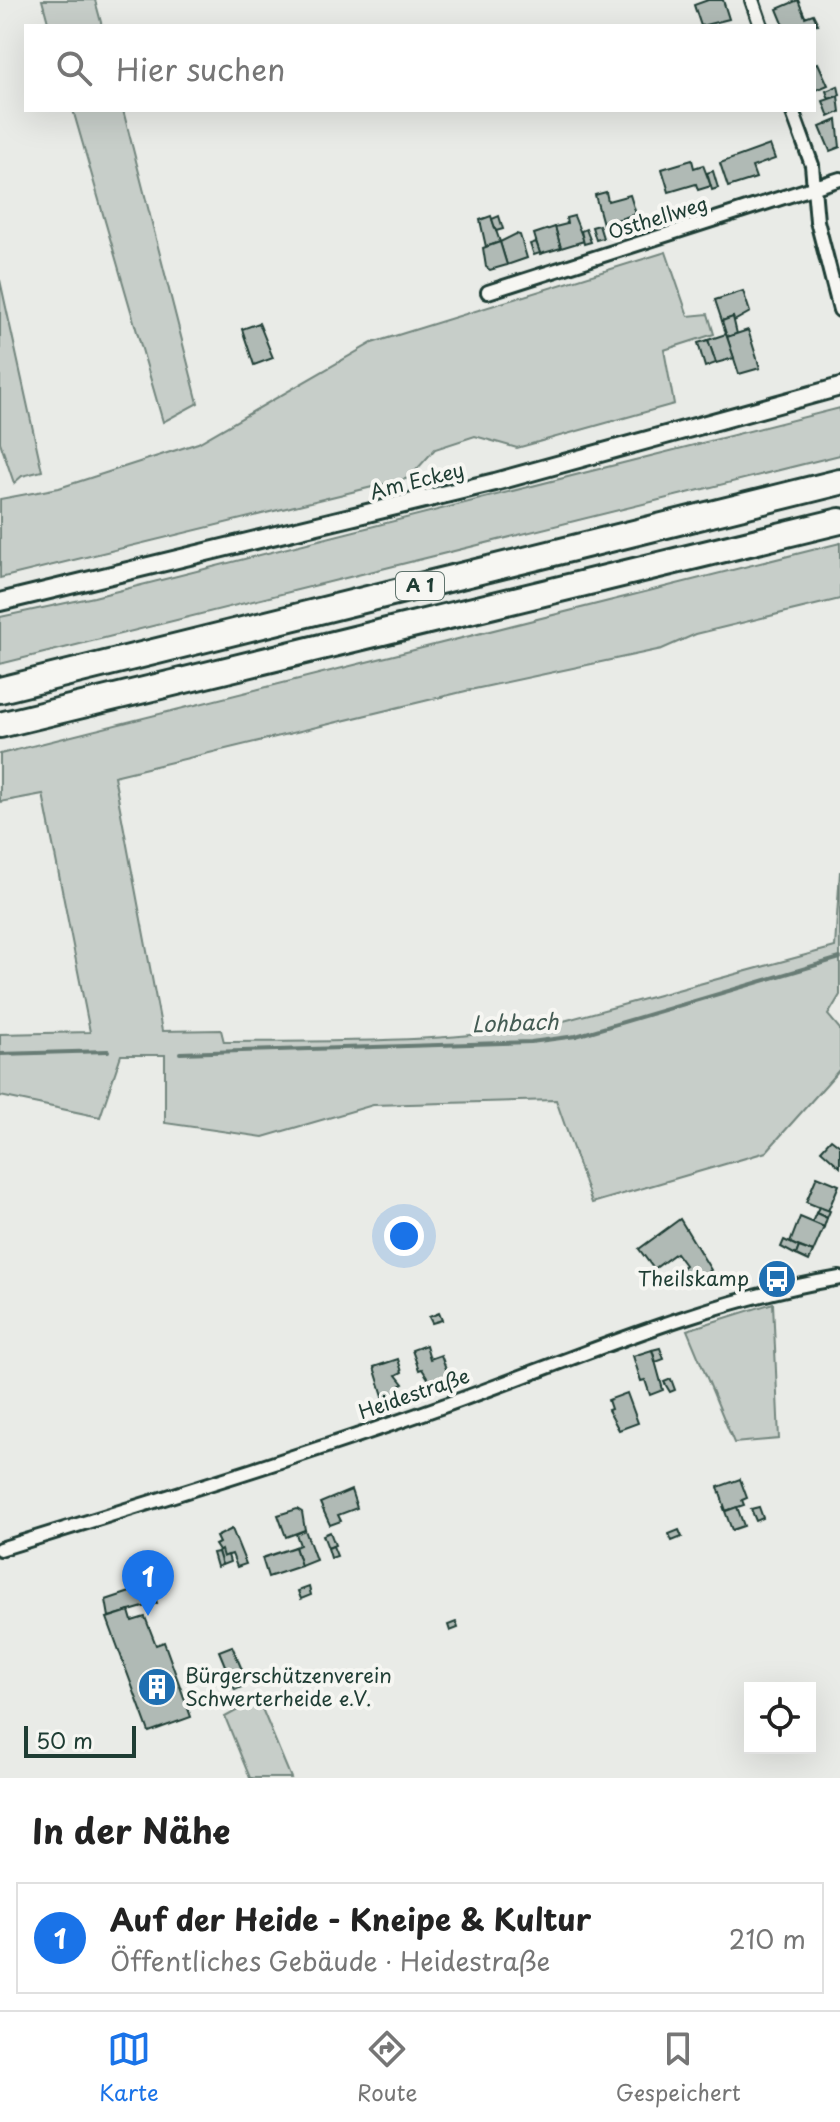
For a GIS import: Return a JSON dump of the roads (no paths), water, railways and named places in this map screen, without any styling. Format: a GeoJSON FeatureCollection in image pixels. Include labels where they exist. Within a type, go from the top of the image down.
{"type":"FeatureCollection","features":[{"type":"Feature","properties":{"kind":"highway","name":"A 1"},"geometry":{"type":"LineString","coordinates":[[0,690],[840,482]]}},
{"type":"Feature","properties":{"kind":"highway","name":"A 1"},"geometry":{"type":"LineString","coordinates":[[0,725],[840,521]]}},
{"type":"Feature","properties":{"kind":"street"},"geometry":{"type":"LineString","coordinates":[[752,0],[760,24]]}},
{"type":"Feature","properties":{"kind":"street"},"geometry":{"type":"LineString","coordinates":[[793,112],[812,165],[817,221],[840,310]]}},
{"type":"Feature","properties":{"kind":"street","name":"Osthellweg"},"geometry":{"type":"LineString","coordinates":[[488,292],[840,179]]}},
{"type":"Feature","properties":{"kind":"street","name":"Am Eckey"},"geometry":{"type":"LineString","coordinates":[[0,602],[495,482],[840,387]]}},
{"type":"Feature","properties":{"kind":"street","name":"Heidestraße"},"geometry":{"type":"LineString","coordinates":[[0,1549],[438,1408],[684,1317],[779,1288],[840,1278]]}},
{"type":"Feature","properties":{"kind":"waterway","name":"Lohbach"},"geometry":{"type":"LineString","coordinates":[[180,1053],[531,1042],[576,1036],[840,958]]}},
{"type":"Feature","properties":{"kind":"waterway","name":"Lohbach"},"geometry":{"type":"LineString","coordinates":[[0,1054],[108,1051]]}},
{"type":"Feature","properties":{"kind":"place","name":"Theilskamp"},"geometry":{"type":"Point","coordinates":[777,1279]}},
{"type":"Feature","properties":{"kind":"place","name":"Auf der Heide - Kneipe & Kultur"},"geometry":{"type":"Point","coordinates":[148,1616]}},
{"type":"Feature","properties":{"kind":"place","name":"Bürgerschützenverein Schwerterheide e.V."},"geometry":{"type":"Point","coordinates":[157,1687]}}]}
